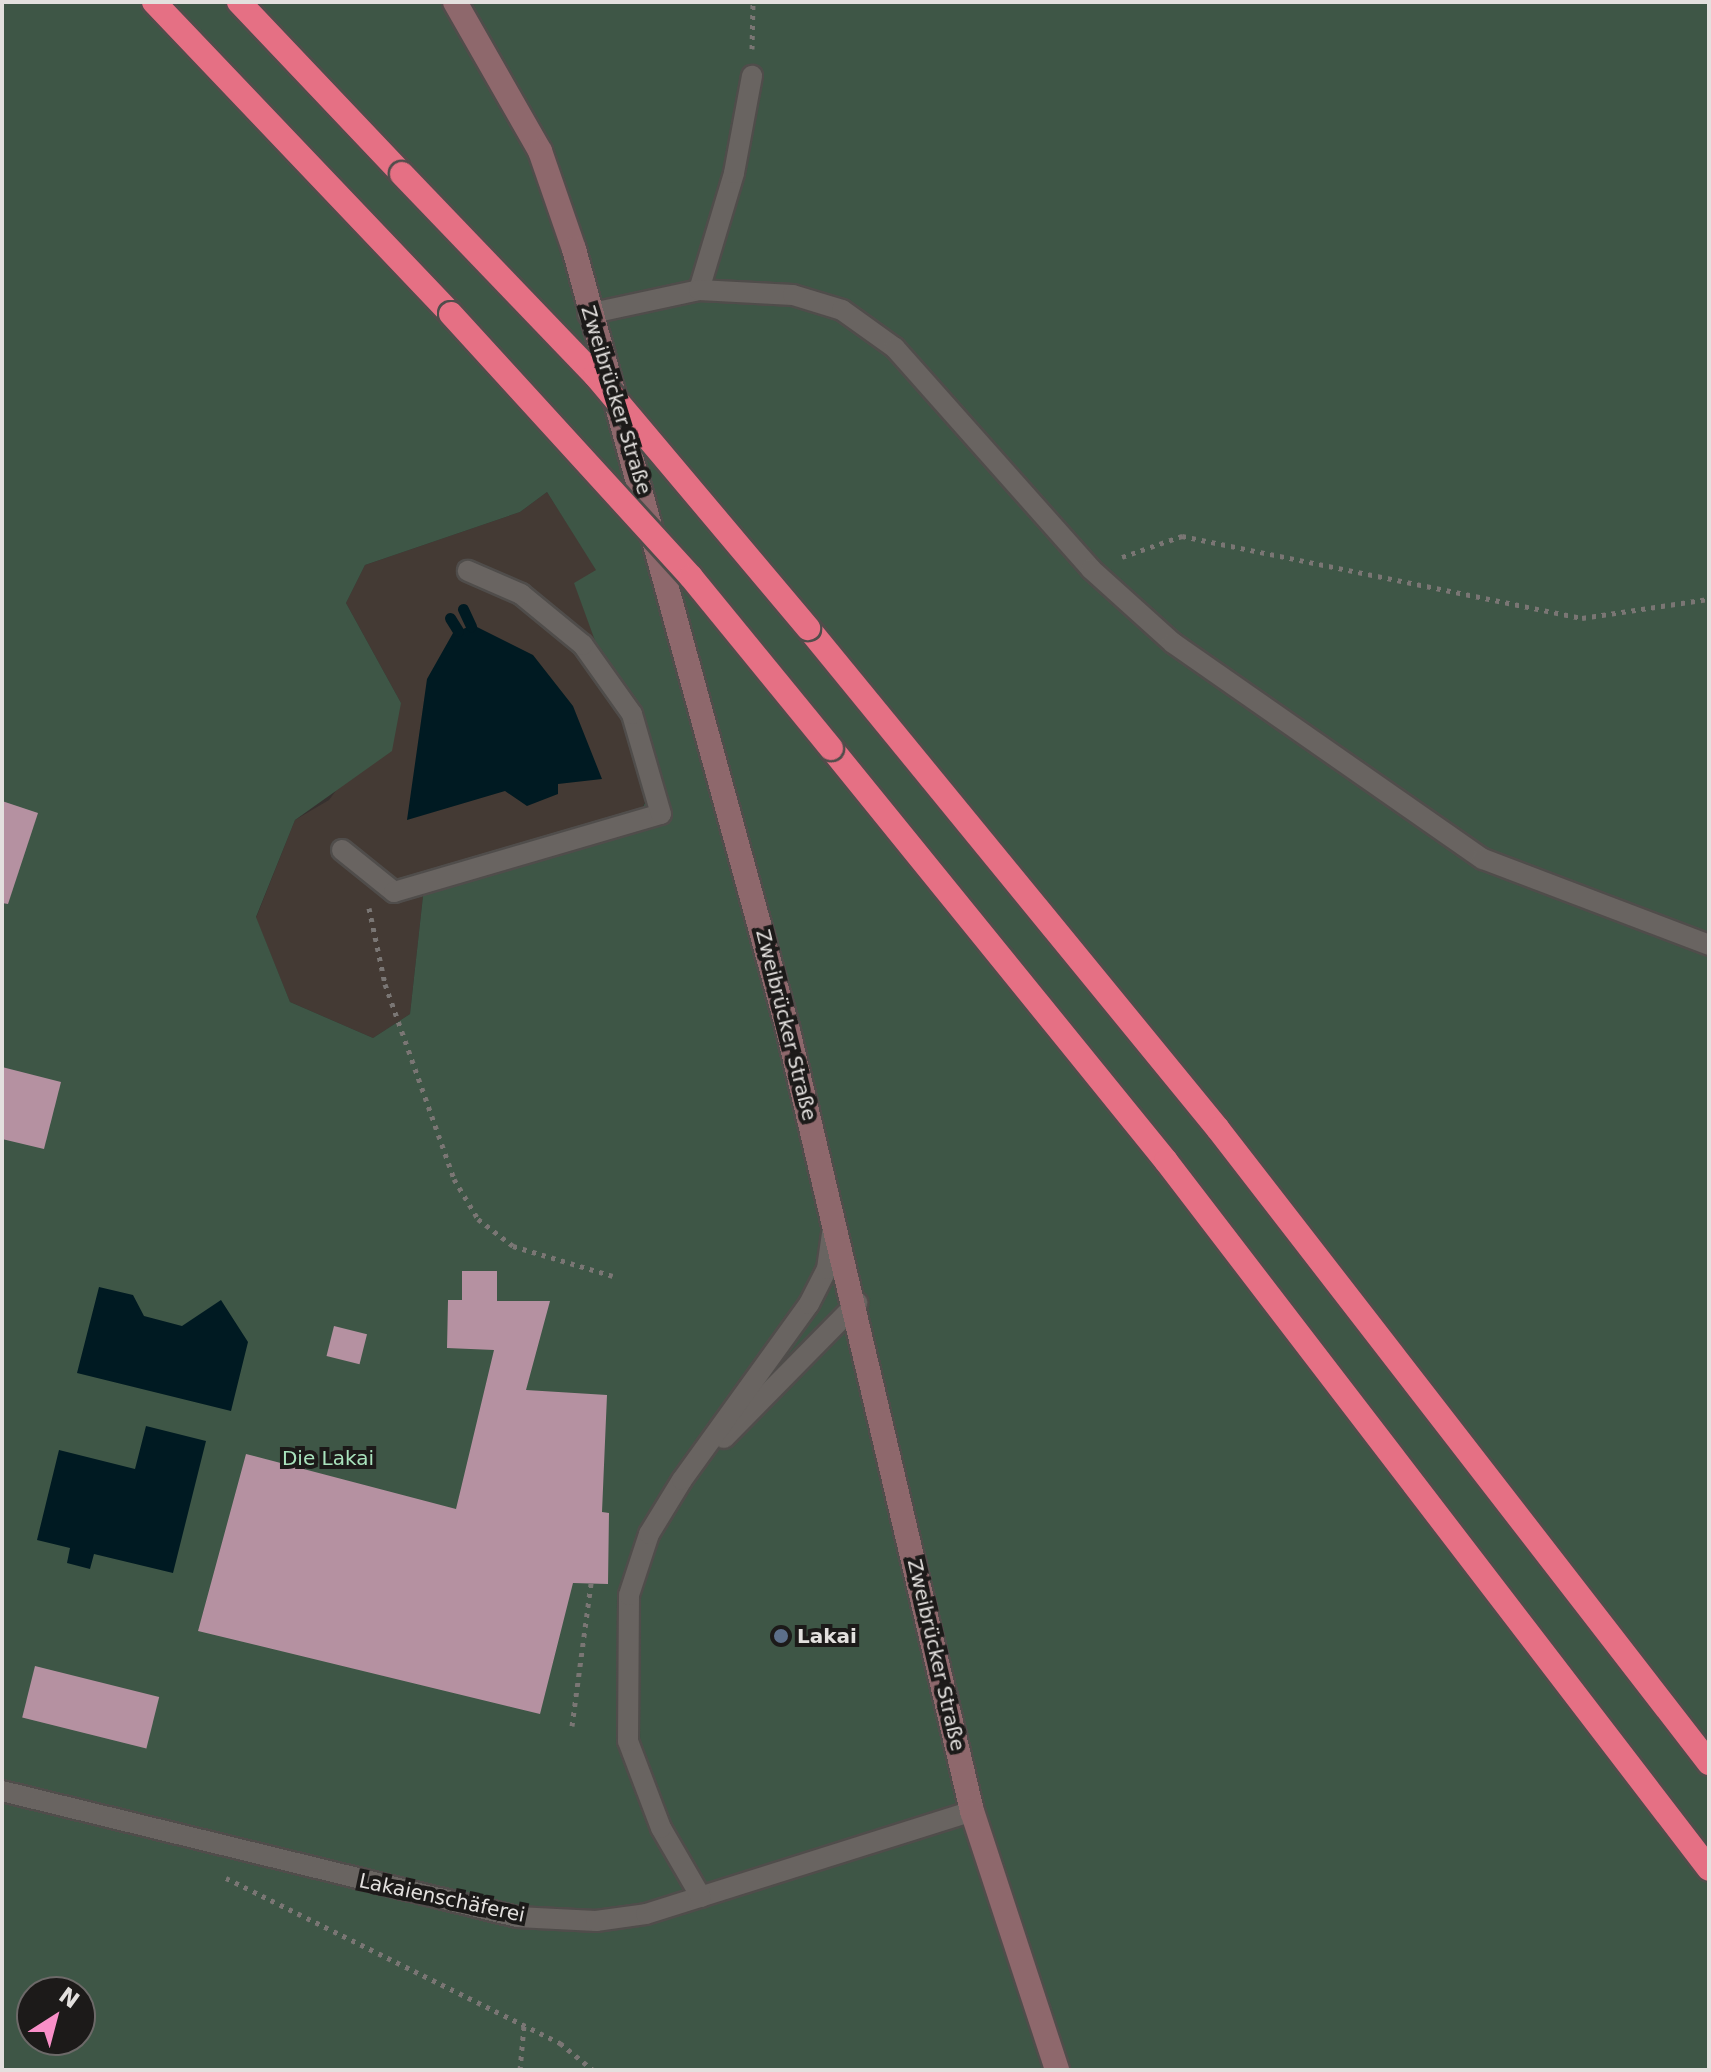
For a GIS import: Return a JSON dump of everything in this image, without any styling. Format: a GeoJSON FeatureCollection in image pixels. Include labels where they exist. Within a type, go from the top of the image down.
{"type":"FeatureCollection","features":[{"type":"Feature","properties":{"kind":"highway"},"geometry":{"type":"LineString","coordinates":[[154,2],[451,314],[691,577],[1166,1161],[1709,1869]]}},
{"type":"Feature","properties":{"kind":"highway"},"geometry":{"type":"LineString","coordinates":[[239,2],[595,375],[808,628],[1218,1129],[1709,1763]]}},
{"type":"Feature","properties":{"kind":"main road","name":"Zweibrücker Straße"},"geometry":{"type":"LineString","coordinates":[[455,2],[540,151],[651,515],[857,1303],[972,1811],[1057,2070]]}},
{"type":"Feature","properties":{"kind":"lane"},"geometry":{"type":"LineString","coordinates":[[699,290],[734,173],[752,76]]}},
{"type":"Feature","properties":{"kind":"lane"},"geometry":{"type":"LineString","coordinates":[[588,314],[699,290],[793,295],[842,310],[895,348],[1091,569],[1173,643],[1483,859],[1709,945]]}},
{"type":"Feature","properties":{"kind":"lane"},"geometry":{"type":"LineString","coordinates":[[342,850],[394,892],[661,814],[632,714],[583,645],[521,594],[468,571]]}},
{"type":"Feature","properties":{"kind":"lane"},"geometry":{"type":"LineString","coordinates":[[701,1897],[661,1828],[628,1741],[629,1595],[649,1534],[682,1480],[809,1304],[827,1269],[834,1220]]}},
{"type":"Feature","properties":{"kind":"lane"},"geometry":{"type":"LineString","coordinates":[[682,1480],[857,1303]]}},
{"type":"Feature","properties":{"kind":"lane","name":"Lakaienschäferei"},"geometry":{"type":"LineString","coordinates":[[2,1791],[517,1917],[596,1921],[701,1897],[972,1811]]}},
{"type":"Feature","properties":{"kind":"path"},"geometry":{"type":"LineString","coordinates":[[752,76],[753,2]]}},
{"type":"Feature","properties":{"kind":"path"},"geometry":{"type":"LineString","coordinates":[[1091,569],[1182,536],[1582,618],[1709,599]]}},
{"type":"Feature","properties":{"kind":"path"},"geometry":{"type":"LineString","coordinates":[[366,895],[385,984],[454,1179],[478,1219],[513,1246],[613,1276]]}},
{"type":"Feature","properties":{"kind":"path"},"geometry":{"type":"LineString","coordinates":[[572,1726],[591,1583]]}},
{"type":"Feature","properties":{"kind":"path"},"geometry":{"type":"LineString","coordinates":[[589,1597],[629,1595]]}},
{"type":"Feature","properties":{"kind":"path"},"geometry":{"type":"LineString","coordinates":[[218,1874],[560,2043],[593,2070]]}},
{"type":"Feature","properties":{"kind":"path"},"geometry":{"type":"LineString","coordinates":[[520,2070],[524,2025]]}},
{"type":"Feature","properties":{"kind":"shaded area"},"geometry":{"type":"Polygon","coordinates":[[[547,492],[597,570],[575,584],[650,791],[631,833],[423,896],[410,1014],[373,1038],[290,1002],[256,918],[295,820],[329,800],[401,703],[346,603],[365,565],[520,512],[547,492]]]}},
{"type":"Feature","properties":{"kind":"green space"},"geometry":{"type":"Polygon","coordinates":[[[2,2],[1709,2],[1709,2070],[2,2070],[2,2]],[[547,492],[520,512],[365,565],[346,603],[401,703],[392,751],[295,820],[256,917],[290,1002],[373,1038],[410,1014],[423,896],[473,864],[631,833],[650,792],[574,583],[596,570],[547,492]]]}},
{"type":"Feature","properties":{"kind":"water"},"geometry":{"type":"Polygon","coordinates":[[[473,625],[533,655],[573,706],[602,779],[558,784],[558,794],[527,806],[505,791],[407,820],[427,679],[453,633],[473,625]]]}},
{"type":"Feature","properties":{"kind":"water"},"geometry":{"type":"Polygon","coordinates":[[[99,1287],[133,1295],[144,1316],[182,1326],[221,1300],[248,1342],[231,1411],[77,1373],[99,1287]]]}},
{"type":"Feature","properties":{"kind":"water"},"geometry":{"type":"Polygon","coordinates":[[[146,1426],[206,1441],[173,1573],[94,1554],[90,1569],[67,1563],[70,1548],[37,1540],[59,1450],[135,1469],[146,1426]]]}},
{"type":"Feature","properties":{"kind":"building"},"geometry":{"type":"Polygon","coordinates":[[[2,801],[38,813],[8,904],[2,903],[2,801]]]}},
{"type":"Feature","properties":{"kind":"building"},"geometry":{"type":"Polygon","coordinates":[[[2,1067],[61,1082],[44,1149],[2,1139],[2,1067]]]}},
{"type":"Feature","properties":{"kind":"building","name":"Die Lakai"},"geometry":{"type":"Polygon","coordinates":[[[462,1271],[497,1271],[497,1301],[550,1301],[526,1390],[607,1395],[602,1512],[609,1513],[608,1584],[573,1583],[540,1714],[198,1631],[246,1454],[456,1509],[494,1350],[447,1348],[448,1300],[462,1300],[462,1271]]]}},
{"type":"Feature","properties":{"kind":"building"},"geometry":{"type":"Polygon","coordinates":[[[334,1326],[367,1334],[359,1364],[327,1356],[334,1326]]]}},
{"type":"Feature","properties":{"kind":"building"},"geometry":{"type":"Polygon","coordinates":[[[35,1666],[159,1697],[146,1748],[22,1717],[35,1666]]]}},
{"type":"Feature","properties":{"kind":"waterway"},"geometry":{"type":"LineString","coordinates":[[463,609],[471,626]]}},
{"type":"Feature","properties":{"kind":"waterway"},"geometry":{"type":"LineString","coordinates":[[450,618],[458,631]]}},
{"type":"Feature","properties":{"kind":"place","name":"Lakai"},"geometry":{"type":"Point","coordinates":[781,1636]}}]}
